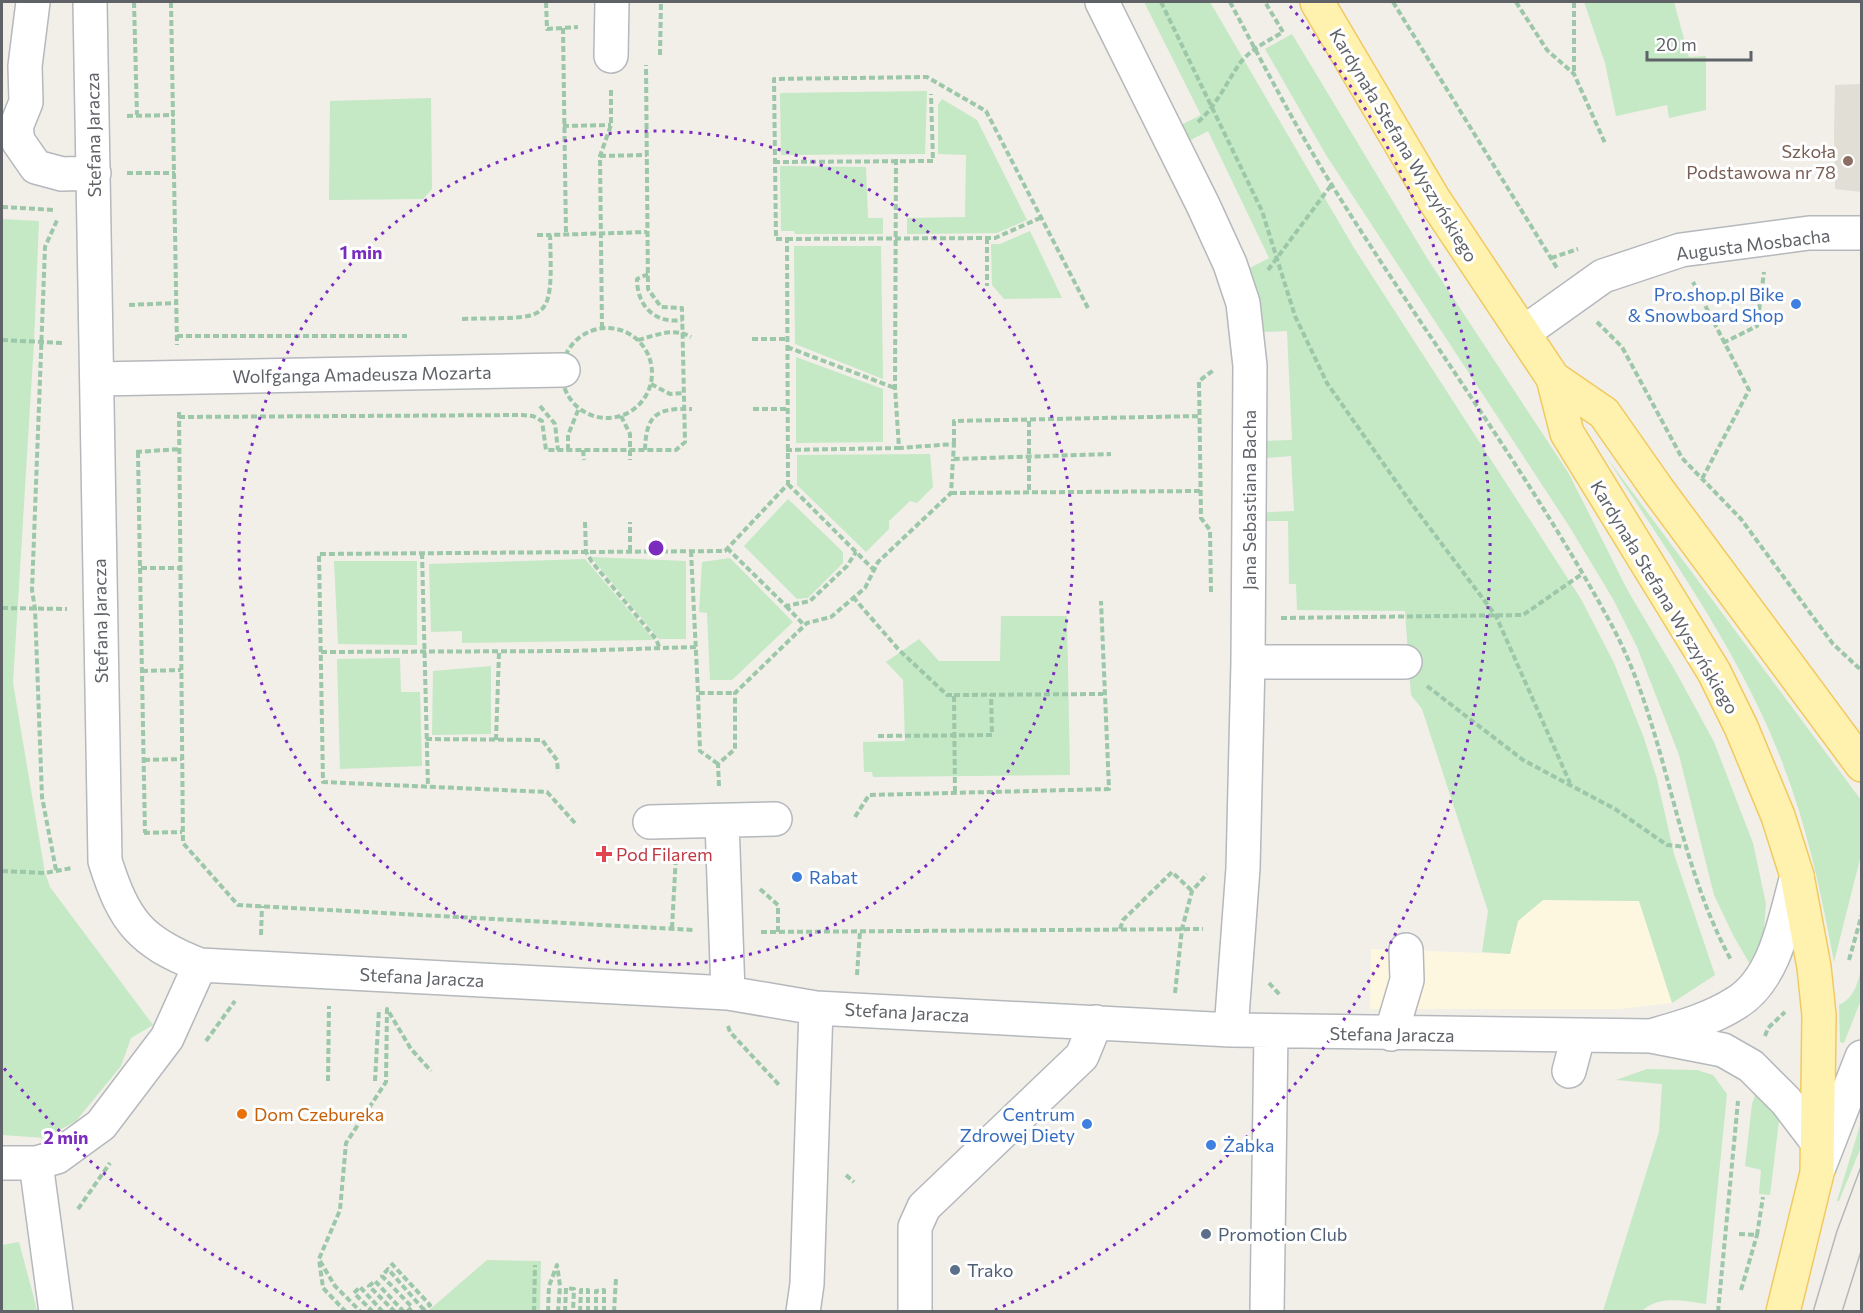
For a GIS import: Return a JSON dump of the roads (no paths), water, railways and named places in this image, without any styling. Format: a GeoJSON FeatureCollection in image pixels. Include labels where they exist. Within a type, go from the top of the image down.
{"type":"FeatureCollection","features":[{"type":"Feature","properties":{"kind":"main road","name":"Kardynała Stefana Wyszyńskiego"},"geometry":{"type":"LineString","coordinates":[[1317,2],[1433,198],[1553,378],[1567,433],[1714,672],[1742,727],[1778,816],[1797,876],[1814,967],[1819,1015],[1817,1158],[1783,1311]]}},
{"type":"Feature","properties":{"kind":"main road","name":"Kardynała Stefana Wyszyńskiego"},"geometry":{"type":"LineString","coordinates":[[1553,378],[1604,413],[1658,490],[1862,765]]}},
{"type":"Feature","properties":{"kind":"street"},"geometry":{"type":"LineString","coordinates":[[33,2],[25,66],[26,102],[16,128],[18,141],[36,167],[62,174],[94,173]]}},
{"type":"Feature","properties":{"kind":"street","name":"Stefana Jaracza"},"geometry":{"type":"LineString","coordinates":[[90,2],[105,861],[123,909],[141,931],[159,947],[200,965],[727,1007],[816,1008],[1231,1030],[1578,1037],[1651,1036],[1723,1050],[1751,1066],[1786,1101],[1817,1158]]}},
{"type":"Feature","properties":{"kind":"street","name":"Jana Sebastiana Bacha"},"geometry":{"type":"LineString","coordinates":[[1102,2],[1174,145],[1230,264],[1243,303],[1250,366],[1248,662],[1243,868],[1231,1030]]}},
{"type":"Feature","properties":{"kind":"street","name":"Augusta Mosbacha"},"geometry":{"type":"LineString","coordinates":[[1523,333],[1603,276],[1681,250],[1809,233],[1862,233]]}},
{"type":"Feature","properties":{"kind":"street","name":"Wolfganga Amadeusza Mozarta"},"geometry":{"type":"LineString","coordinates":[[97,379],[563,370]]}},
{"type":"Feature","properties":{"kind":"street"},"geometry":{"type":"LineString","coordinates":[[1248,662],[1405,662]]}},
{"type":"Feature","properties":{"kind":"street"},"geometry":{"type":"LineString","coordinates":[[664,822],[775,819]]}},
{"type":"Feature","properties":{"kind":"street"},"geometry":{"type":"LineString","coordinates":[[722,821],[727,1007]]}},
{"type":"Feature","properties":{"kind":"street","name":"Stefana Jaracza"},"geometry":{"type":"LineString","coordinates":[[1651,1036],[1725,1009],[1738,1002],[1759,981],[1780,938],[1797,876]]}},
{"type":"Feature","properties":{"kind":"street"},"geometry":{"type":"LineString","coordinates":[[1391,1034],[1407,980],[1406,950]]}},
{"type":"Feature","properties":{"kind":"street"},"geometry":{"type":"LineString","coordinates":[[2,1163],[36,1163],[57,1157],[101,1125],[167,1038],[200,965]]}},
{"type":"Feature","properties":{"kind":"street"},"geometry":{"type":"LineString","coordinates":[[803,1311],[816,1008]]}},
{"type":"Feature","properties":{"kind":"street"},"geometry":{"type":"LineString","coordinates":[[915,1311],[915,1227],[924,1207],[1082,1056],[1096,1022]]}},
{"type":"Feature","properties":{"kind":"street"},"geometry":{"type":"LineString","coordinates":[[1267,1311],[1271,1031]]}},
{"type":"Feature","properties":{"kind":"street"},"geometry":{"type":"LineString","coordinates":[[1569,1071],[1578,1037]]}},
{"type":"Feature","properties":{"kind":"street"},"geometry":{"type":"LineString","coordinates":[[1817,1158],[1862,1057]]}},
{"type":"Feature","properties":{"kind":"street"},"geometry":{"type":"LineString","coordinates":[[36,1163],[56,1311]]}},
{"type":"Feature","properties":{"kind":"tram line"},"geometry":{"type":"LineString","coordinates":[[1813,1312],[1837,1231],[1862,1164]]}},
{"type":"Feature","properties":{"kind":"tram line"},"geometry":{"type":"LineString","coordinates":[[1842,1312],[1862,1248]]}},
{"type":"Feature","properties":{"kind":"place","name":"Szkoła Podstawowa nr 78"},"geometry":{"type":"Point","coordinates":[1848,161]}},
{"type":"Feature","properties":{"kind":"place","name":"Pro.shop.pl Bike & Snowboard Shop"},"geometry":{"type":"Point","coordinates":[1796,304]}},
{"type":"Feature","properties":{"kind":"place","name":"Pod Filarem"},"geometry":{"type":"Point","coordinates":[604,854]}},
{"type":"Feature","properties":{"kind":"place","name":"Rabat"},"geometry":{"type":"Point","coordinates":[797,877]}},
{"type":"Feature","properties":{"kind":"place","name":"Dom Czebureka"},"geometry":{"type":"Point","coordinates":[242,1114]}},
{"type":"Feature","properties":{"kind":"place","name":"Centrum Zdrowej Diety"},"geometry":{"type":"Point","coordinates":[1087,1124]}},
{"type":"Feature","properties":{"kind":"place","name":"Żabka"},"geometry":{"type":"Point","coordinates":[1211,1145]}},
{"type":"Feature","properties":{"kind":"place","name":"Promotion Club"},"geometry":{"type":"Point","coordinates":[1206,1234]}},
{"type":"Feature","properties":{"kind":"place","name":"Trako"},"geometry":{"type":"Point","coordinates":[955,1270]}}]}
